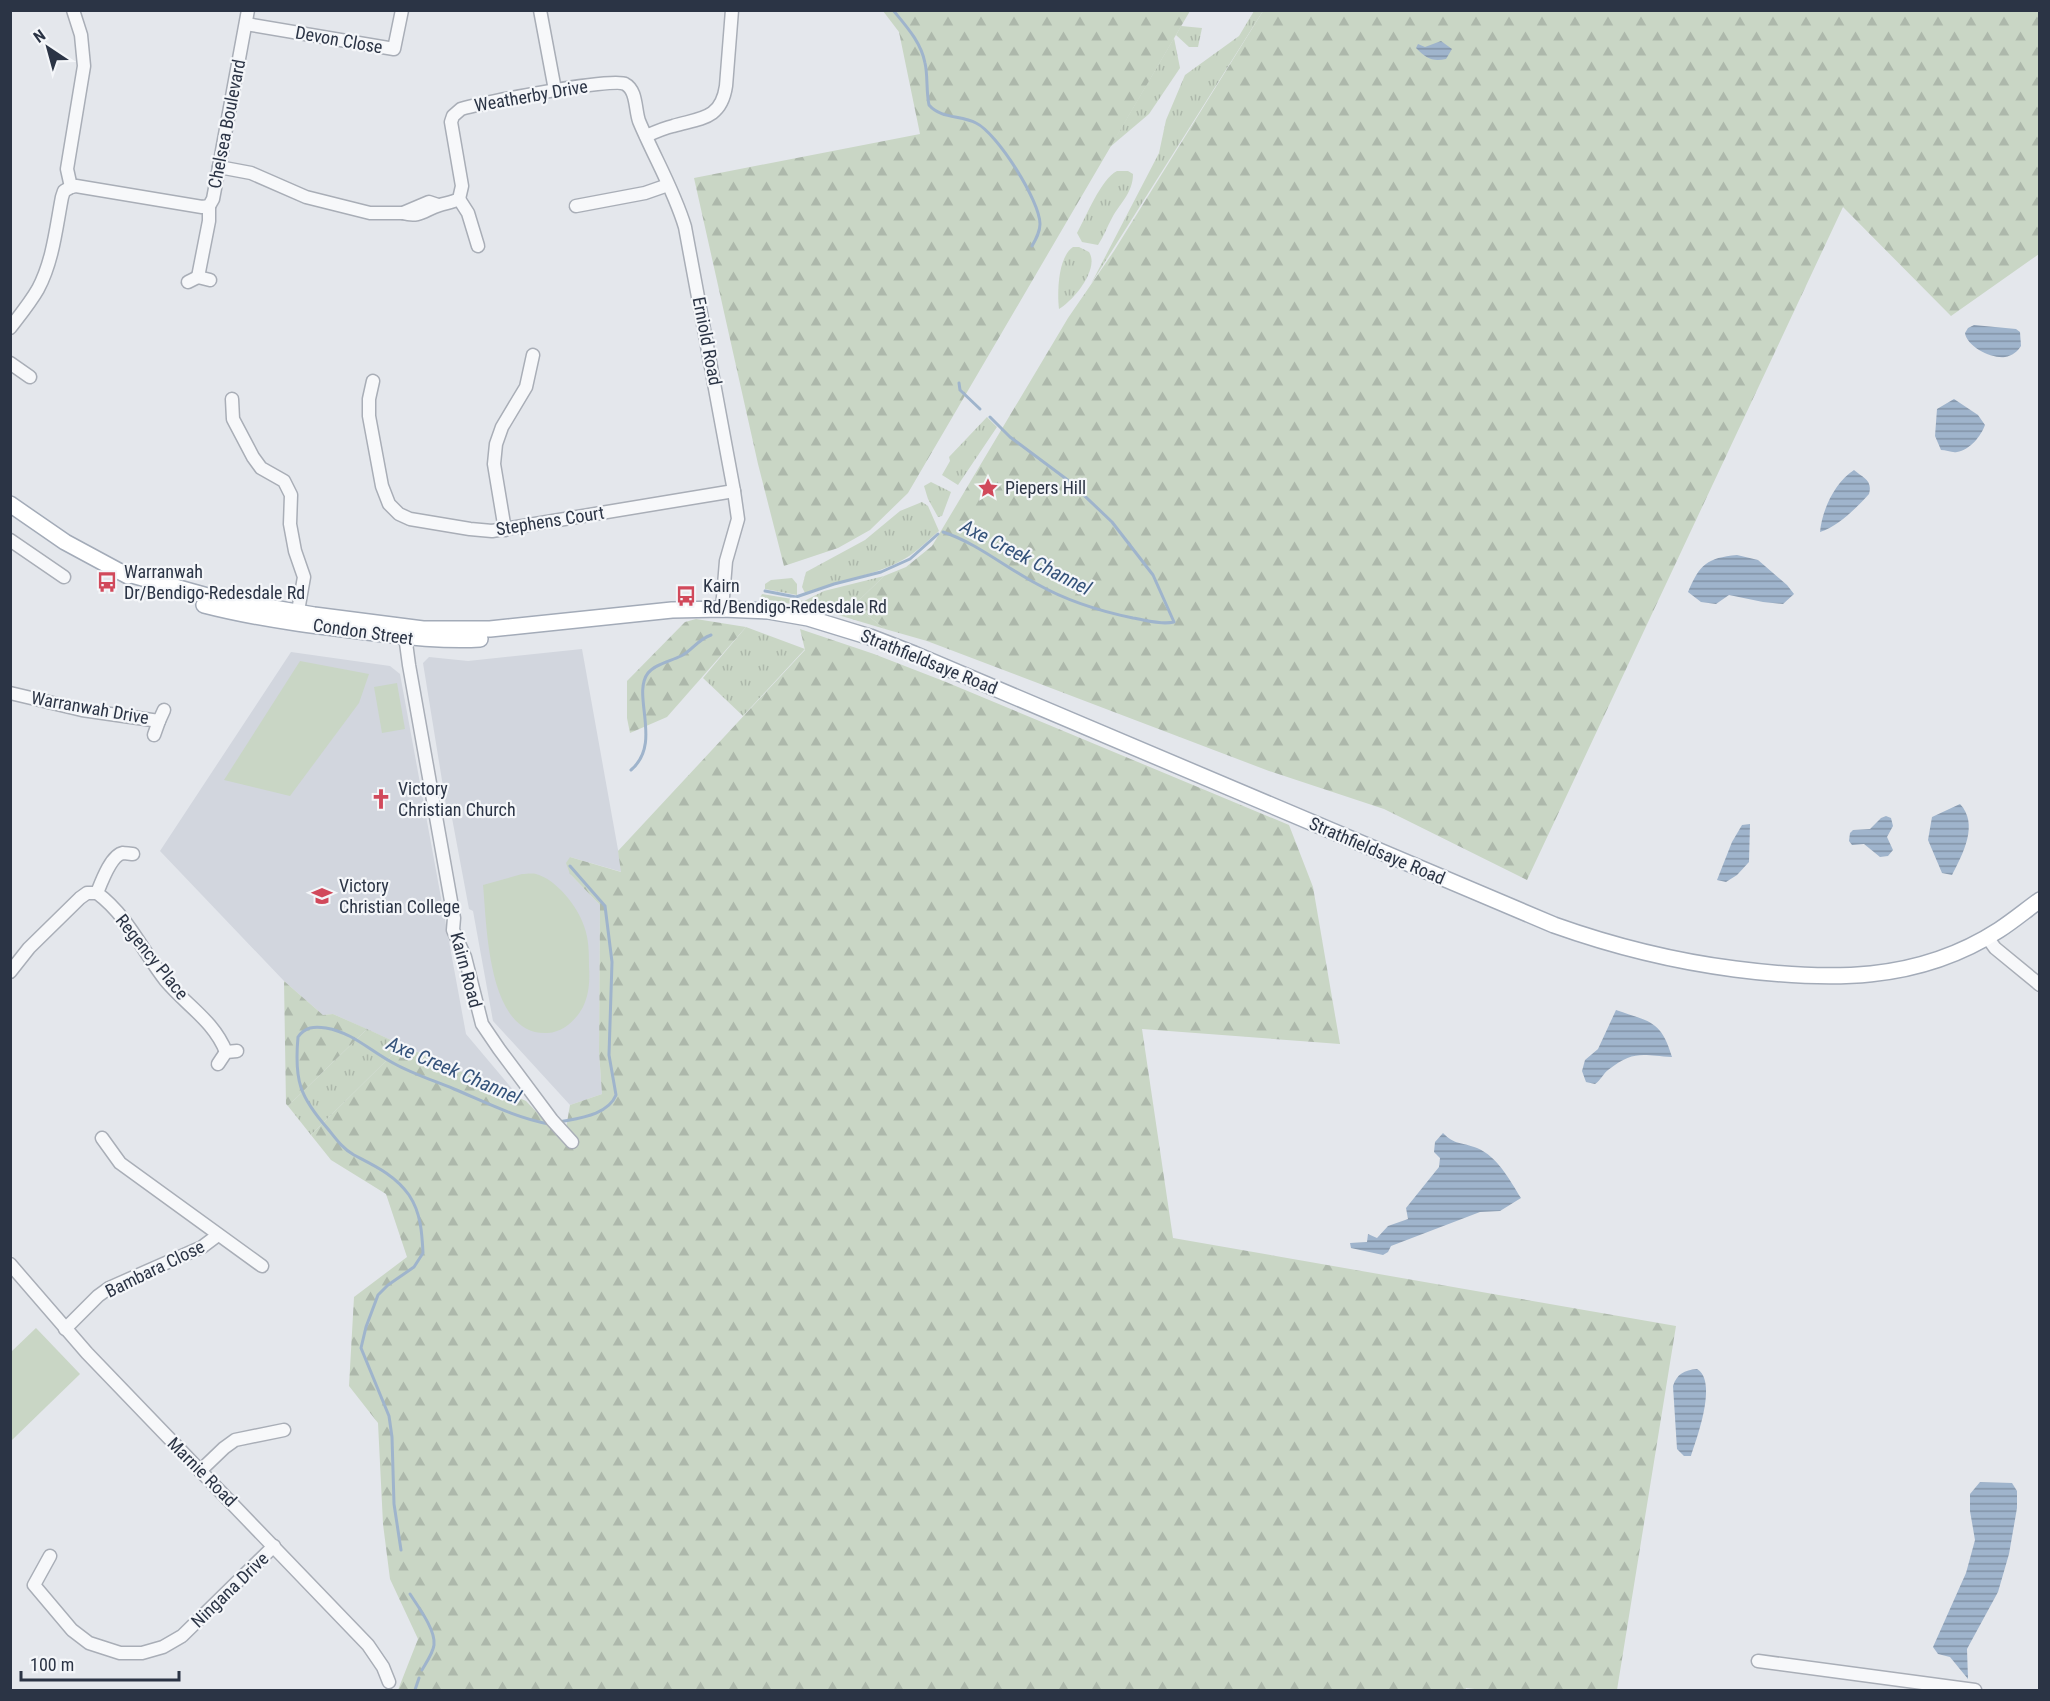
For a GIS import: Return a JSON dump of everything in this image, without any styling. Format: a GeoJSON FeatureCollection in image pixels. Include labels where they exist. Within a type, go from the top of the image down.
{"type":"FeatureCollection","features":[{"type":"Feature","properties":{"kind":"main road","name":"Condon Street"},"geometry":{"type":"LineString","coordinates":[[10,504],[65,542],[121,573],[174,598],[228,611],[405,632],[490,629],[672,610],[722,609]]}},
{"type":"Feature","properties":{"kind":"main road","name":"Condon Street"},"geometry":{"type":"LineString","coordinates":[[121,573],[189,593],[405,632]]}},
{"type":"Feature","properties":{"kind":"main road","name":"Strathfieldsaye Road"},"geometry":{"type":"LineString","coordinates":[[722,609],[788,614],[808,618],[881,641],[1491,900],[1571,931],[1624,948],[1712,966],[1779,974],[1832,978],[1866,975],[1903,969],[1944,956],[1987,937],[2040,900]]}},
{"type":"Feature","properties":{"kind":"street"},"geometry":{"type":"LineString","coordinates":[[10,328],[31,299],[45,274],[53,247],[62,197],[64,191],[70,187],[67,169],[84,57],[81,34],[73,10]]}},
{"type":"Feature","properties":{"kind":"street","name":"Chelsea Boulevard"},"geometry":{"type":"LineString","coordinates":[[70,187],[202,207],[209,206],[213,199],[248,10]]}},
{"type":"Feature","properties":{"kind":"street","name":"Devon Close"},"geometry":{"type":"LineString","coordinates":[[246,24],[393,49],[402,10]]}},
{"type":"Feature","properties":{"kind":"street"},"geometry":{"type":"LineString","coordinates":[[540,10],[555,90]]}},
{"type":"Feature","properties":{"kind":"street"},"geometry":{"type":"LineString","coordinates":[[646,136],[674,125],[705,118],[719,107],[725,94],[732,10]]}},
{"type":"Feature","properties":{"kind":"street","name":"Weatherby Drive"},"geometry":{"type":"LineString","coordinates":[[478,249],[468,213],[459,199],[462,186],[452,122],[456,112],[469,107],[555,90],[611,82],[625,84]]}},
{"type":"Feature","properties":{"kind":"street","name":"Erniold Road"},"geometry":{"type":"LineString","coordinates":[[625,84],[632,92],[638,119],[669,185],[685,227],[734,491],[738,519],[726,561],[722,609]]}},
{"type":"Feature","properties":{"kind":"street"},"geometry":{"type":"LineString","coordinates":[[219,167],[251,173],[306,196],[378,215],[403,213],[429,202],[438,205],[459,199]]}},
{"type":"Feature","properties":{"kind":"street"},"geometry":{"type":"LineString","coordinates":[[576,206],[645,193],[669,185]]}},
{"type":"Feature","properties":{"kind":"street"},"geometry":{"type":"LineString","coordinates":[[199,280],[209,221],[209,206]]}},
{"type":"Feature","properties":{"kind":"street"},"geometry":{"type":"LineString","coordinates":[[505,530],[494,464],[496,444],[502,427],[526,387],[533,355]]}},
{"type":"Feature","properties":{"kind":"street"},"geometry":{"type":"LineString","coordinates":[[10,363],[30,377]]}},
{"type":"Feature","properties":{"kind":"street","name":"Stephens Court"},"geometry":{"type":"LineString","coordinates":[[373,381],[369,399],[369,416],[384,493],[393,509],[410,519],[483,531],[505,530],[734,491]]}},
{"type":"Feature","properties":{"kind":"street"},"geometry":{"type":"LineString","coordinates":[[232,399],[233,419],[253,457],[261,468],[284,481],[291,495],[290,524],[295,551],[304,577],[298,611]]}},
{"type":"Feature","properties":{"kind":"street"},"geometry":{"type":"LineString","coordinates":[[10,540],[64,578]]}},
{"type":"Feature","properties":{"kind":"street","name":"Kairn Road"},"geometry":{"type":"LineString","coordinates":[[405,632],[454,918],[453,930],[465,957],[479,1016],[499,1049],[552,1120],[572,1142]]}},
{"type":"Feature","properties":{"kind":"street","name":"Warranwah Drive"},"geometry":{"type":"LineString","coordinates":[[10,693],[82,710],[162,715],[154,735]]}},
{"type":"Feature","properties":{"kind":"street"},"geometry":{"type":"LineString","coordinates":[[10,972],[34,941],[80,898],[87,893],[97,893],[115,859],[122,853],[133,854]]}},
{"type":"Feature","properties":{"kind":"street","name":"Regency Place"},"geometry":{"type":"LineString","coordinates":[[97,893],[132,930],[168,982],[216,1030],[231,1051],[218,1064]]}},
{"type":"Feature","properties":{"kind":"street"},"geometry":{"type":"LineString","coordinates":[[1987,937],[1995,948],[2040,986]]}},
{"type":"Feature","properties":{"kind":"street","name":"Bambara Close"},"geometry":{"type":"LineString","coordinates":[[102,1138],[120,1163],[261,1266]]}},
{"type":"Feature","properties":{"kind":"street","name":"Bambara Close"},"geometry":{"type":"LineString","coordinates":[[65,1329],[109,1288],[202,1247],[218,1235]]}},
{"type":"Feature","properties":{"kind":"street","name":"Marnie Road"},"geometry":{"type":"LineString","coordinates":[[10,1264],[65,1329],[157,1427],[368,1645],[390,1682]]}},
{"type":"Feature","properties":{"kind":"street"},"geometry":{"type":"LineString","coordinates":[[200,1471],[236,1440],[284,1430]]}},
{"type":"Feature","properties":{"kind":"street","name":"Ningana Drive"},"geometry":{"type":"LineString","coordinates":[[50,1556],[34,1585],[65,1623],[80,1637],[99,1648],[131,1653],[163,1647],[182,1636],[274,1546]]}},
{"type":"Feature","properties":{"kind":"street"},"geometry":{"type":"LineString","coordinates":[[1758,1661],[1975,1690]]}},
{"type":"Feature","properties":{"kind":"shaded area","name":"Victory Christian College"},"geometry":{"type":"Polygon","coordinates":[[[582,649],[622,872],[570,857],[570,874],[600,905],[599,1052],[602,1094],[570,1105],[493,1021],[473,911],[469,909],[452,818],[446,805],[423,663],[429,657],[468,661],[582,649]]]}},
{"type":"Feature","properties":{"kind":"shaded area","name":"Victory Christian College"},"geometry":{"type":"Polygon","coordinates":[[[291,652],[390,666],[400,674],[466,1034],[520,1098],[333,1014],[323,1015],[284,981],[160,851],[291,652]]]}},
{"type":"Feature","properties":{"kind":"green space"},"geometry":{"type":"Polygon","coordinates":[[[883,11],[1190,11],[908,493],[870,530],[838,548],[784,566],[758,464],[694,178],[920,134],[899,32],[883,11]]]}},
{"type":"Feature","properties":{"kind":"green space"},"geometry":{"type":"Polygon","coordinates":[[[1254,11],[1263,11],[1091,284],[1159,153],[1166,120],[1185,75],[1239,36],[1254,11]]]}},
{"type":"Feature","properties":{"kind":"green space"},"geometry":{"type":"Polygon","coordinates":[[[1263,11],[2039,11],[2039,254],[1951,316],[1843,207],[1527,880],[1384,809],[1269,771],[927,641],[885,629],[854,605],[884,576],[906,567],[932,546],[1068,318],[1114,251],[1263,11]]]}},
{"type":"Feature","properties":{"kind":"green space"},"geometry":{"type":"Polygon","coordinates":[[[1181,26],[1202,28],[1198,47],[1189,47],[1176,35],[1181,26]]]}},
{"type":"Feature","properties":{"kind":"green space"},"geometry":{"type":"Polygon","coordinates":[[[1174,38],[1180,68],[1149,114],[1110,147],[1174,38]]]}},
{"type":"Feature","properties":{"kind":"green space"},"geometry":{"type":"Polygon","coordinates":[[[1117,171],[1128,171],[1133,174],[1131,187],[1098,245],[1082,242],[1077,233],[1089,208],[1105,182],[1117,171]]]}},
{"type":"Feature","properties":{"kind":"green space"},"geometry":{"type":"Polygon","coordinates":[[[1073,247],[1089,252],[1091,267],[1078,292],[1059,309],[1061,267],[1073,247]]]}},
{"type":"Feature","properties":{"kind":"green space"},"geometry":{"type":"Polygon","coordinates":[[[987,417],[997,427],[958,485],[942,475],[950,461],[949,457],[987,417]]]}},
{"type":"Feature","properties":{"kind":"green space"},"geometry":{"type":"Polygon","coordinates":[[[931,482],[951,492],[942,516],[938,517],[928,499],[924,486],[931,482]]]}},
{"type":"Feature","properties":{"kind":"green space"},"geometry":{"type":"Polygon","coordinates":[[[922,502],[928,506],[939,531],[915,552],[870,574],[805,593],[802,587],[806,572],[865,540],[900,511],[922,502]]]}},
{"type":"Feature","properties":{"kind":"green space"},"geometry":{"type":"Polygon","coordinates":[[[884,576],[854,605],[885,629],[818,609],[760,598],[762,594],[804,601],[824,591],[884,576]]]}},
{"type":"Feature","properties":{"kind":"green space"},"geometry":{"type":"Polygon","coordinates":[[[792,578],[797,584],[797,595],[765,589],[765,584],[771,580],[792,578]]]}},
{"type":"Feature","properties":{"kind":"green space"},"geometry":{"type":"Polygon","coordinates":[[[696,619],[746,627],[667,717],[630,733],[627,718],[627,681],[685,622],[696,619]]]}},
{"type":"Feature","properties":{"kind":"green space"},"geometry":{"type":"Polygon","coordinates":[[[746,627],[805,649],[743,716],[703,678],[746,627]]]}},
{"type":"Feature","properties":{"kind":"green space"},"geometry":{"type":"Polygon","coordinates":[[[800,629],[946,682],[1289,825],[1313,887],[1340,1044],[1142,1029],[1173,1238],[1676,1326],[1617,1690],[1466,1688],[1465,1690],[398,1690],[418,1639],[390,1579],[383,1524],[378,1423],[349,1386],[354,1297],[407,1257],[386,1194],[331,1160],[311,1135],[402,1045],[526,1101],[554,1130],[565,1134],[570,1105],[602,1094],[599,1052],[600,905],[570,874],[566,863],[570,857],[621,872],[618,851],[805,650],[800,629]]]}},
{"type":"Feature","properties":{"kind":"green space"},"geometry":{"type":"Polygon","coordinates":[[[300,661],[369,674],[359,703],[290,796],[224,780],[300,661]]]}},
{"type":"Feature","properties":{"kind":"green space"},"geometry":{"type":"Polygon","coordinates":[[[397,683],[405,729],[382,733],[374,687],[397,683]]]}},
{"type":"Feature","properties":{"kind":"green space"},"geometry":{"type":"Polygon","coordinates":[[[522,874],[536,874],[544,877],[558,888],[577,911],[587,936],[589,977],[585,1002],[573,1021],[554,1032],[528,1029],[513,1017],[502,998],[494,975],[486,926],[483,885],[522,874]]]}},
{"type":"Feature","properties":{"kind":"green space"},"geometry":{"type":"Polygon","coordinates":[[[284,981],[323,1015],[333,1014],[367,1029],[288,1106],[286,1104],[284,981]]]}},
{"type":"Feature","properties":{"kind":"green space"},"geometry":{"type":"Polygon","coordinates":[[[367,1029],[402,1045],[311,1135],[288,1106],[367,1029]]]}},
{"type":"Feature","properties":{"kind":"green space"},"geometry":{"type":"Polygon","coordinates":[[[36,1328],[80,1374],[11,1441],[11,1352],[36,1328]]]}},
{"type":"Feature","properties":{"kind":"water"},"geometry":{"type":"Polygon","coordinates":[[[1441,41],[1452,49],[1446,59],[1430,58],[1416,48],[1418,44],[1425,47],[1441,41]]]}},
{"type":"Feature","properties":{"kind":"water"},"geometry":{"type":"Polygon","coordinates":[[[1974,325],[2016,329],[2020,332],[2021,346],[2008,356],[1987,354],[1970,343],[1967,338],[1965,333],[1974,325]]]}},
{"type":"Feature","properties":{"kind":"water"},"geometry":{"type":"Polygon","coordinates":[[[1954,399],[1978,415],[1985,425],[1981,434],[1971,445],[1962,451],[1955,452],[1941,450],[1935,436],[1937,409],[1954,399]]]}},
{"type":"Feature","properties":{"kind":"water"},"geometry":{"type":"Polygon","coordinates":[[[1854,470],[1870,485],[1869,494],[1853,511],[1820,532],[1823,515],[1835,489],[1854,470]]]}},
{"type":"Feature","properties":{"kind":"water"},"geometry":{"type":"Polygon","coordinates":[[[1737,555],[1758,560],[1794,594],[1783,604],[1729,595],[1716,604],[1701,602],[1688,592],[1696,575],[1706,564],[1718,558],[1737,555]]]}},
{"type":"Feature","properties":{"kind":"water"},"geometry":{"type":"Polygon","coordinates":[[[1960,804],[1966,812],[1969,830],[1961,858],[1952,875],[1942,873],[1928,840],[1932,817],[1960,804]]]}},
{"type":"Feature","properties":{"kind":"water"},"geometry":{"type":"Polygon","coordinates":[[[1886,816],[1891,818],[1893,826],[1887,837],[1893,850],[1888,856],[1880,857],[1864,844],[1852,845],[1849,841],[1853,830],[1870,829],[1886,816]]]}},
{"type":"Feature","properties":{"kind":"water"},"geometry":{"type":"Polygon","coordinates":[[[1750,824],[1749,862],[1737,875],[1726,882],[1717,880],[1732,842],[1742,825],[1750,824]]]}},
{"type":"Feature","properties":{"kind":"water"},"geometry":{"type":"Polygon","coordinates":[[[1616,1010],[1653,1024],[1663,1036],[1672,1057],[1638,1055],[1625,1059],[1608,1070],[1595,1084],[1586,1082],[1582,1071],[1585,1060],[1598,1049],[1616,1010]]]}},
{"type":"Feature","properties":{"kind":"water"},"geometry":{"type":"Polygon","coordinates":[[[1443,1133],[1451,1140],[1477,1148],[1491,1157],[1521,1198],[1500,1211],[1480,1212],[1391,1246],[1383,1255],[1351,1248],[1350,1243],[1367,1242],[1368,1234],[1377,1238],[1388,1226],[1408,1219],[1406,1208],[1439,1167],[1440,1158],[1434,1152],[1435,1142],[1443,1133]]]}},
{"type":"Feature","properties":{"kind":"water"},"geometry":{"type":"Polygon","coordinates":[[[1697,1369],[1703,1375],[1706,1397],[1691,1456],[1684,1456],[1677,1449],[1673,1386],[1682,1373],[1697,1369]]]}},
{"type":"Feature","properties":{"kind":"water"},"geometry":{"type":"Polygon","coordinates":[[[1980,1482],[2012,1483],[2017,1491],[2017,1508],[2009,1554],[1998,1592],[1967,1649],[1968,1679],[1950,1657],[1938,1654],[1933,1647],[1966,1573],[1975,1540],[1970,1511],[1970,1494],[1980,1482]]]}},
{"type":"Feature","properties":{"kind":"waterway","name":"Axe Creek Channel"},"geometry":{"type":"LineString","coordinates":[[893,10],[912,35],[923,55],[929,105],[939,113],[976,123],[985,129],[1016,169],[1038,213],[1039,233],[1032,246]]}},
{"type":"Feature","properties":{"kind":"waterway","name":"Axe Creek Channel"},"geometry":{"type":"LineString","coordinates":[[959,383],[960,390],[980,409]]}},
{"type":"Feature","properties":{"kind":"waterway","name":"Axe Creek Channel"},"geometry":{"type":"LineString","coordinates":[[943,532],[968,543],[1025,578],[1072,600],[1096,609],[1133,618],[1159,623],[1174,622],[1153,575],[1112,522],[1069,481],[1010,437],[990,417]]}},
{"type":"Feature","properties":{"kind":"waterway","name":"Axe Creek Channel"},"geometry":{"type":"LineString","coordinates":[[765,591],[796,597],[881,572],[910,559],[938,534]]}},
{"type":"Feature","properties":{"kind":"waterway","name":"Axe Creek Channel"},"geometry":{"type":"LineString","coordinates":[[631,770],[640,759],[645,747],[643,694],[644,682],[648,673],[659,665],[685,654],[711,635]]}},
{"type":"Feature","properties":{"kind":"waterway","name":"Axe Creek Channel"},"geometry":{"type":"LineString","coordinates":[[560,1122],[600,1111],[607,1107],[616,1095],[609,1055],[612,962],[605,906],[570,866]]}},
{"type":"Feature","properties":{"kind":"waterway","name":"Axe Creek Channel"},"geometry":{"type":"LineString","coordinates":[[401,1550],[394,1504],[392,1437],[389,1416],[361,1348],[378,1295],[414,1267],[423,1253],[420,1223],[413,1202],[403,1188],[384,1172],[346,1150],[311,1107],[298,1077],[298,1037],[307,1029],[314,1027],[336,1030],[354,1038],[409,1071],[513,1114],[549,1124]]}},
{"type":"Feature","properties":{"kind":"waterway","name":"Axe Creek Channel"},"geometry":{"type":"LineString","coordinates":[[410,1594],[425,1618],[434,1639],[432,1651],[422,1670]]}},
{"type":"Feature","properties":{"kind":"waterway","name":"Axe Creek Channel"},"geometry":{"type":"LineString","coordinates":[[415,1690],[419,1678]]}},
{"type":"Feature","properties":{"kind":"place","name":"Piepers Hill"},"geometry":{"type":"Point","coordinates":[988,488]}},
{"type":"Feature","properties":{"kind":"place","name":"Warranwah Dr/Bendigo-Redesdale Rd"},"geometry":{"type":"Point","coordinates":[107,582]}},
{"type":"Feature","properties":{"kind":"place","name":"Kairn Rd/Bendigo-Redesdale Rd"},"geometry":{"type":"Point","coordinates":[686,596]}},
{"type":"Feature","properties":{"kind":"place","name":"Victory Christian Church"},"geometry":{"type":"Point","coordinates":[381,799]}},
{"type":"Feature","properties":{"kind":"place","name":"Victory Christian College"},"geometry":{"type":"Point","coordinates":[322,896]}}]}
